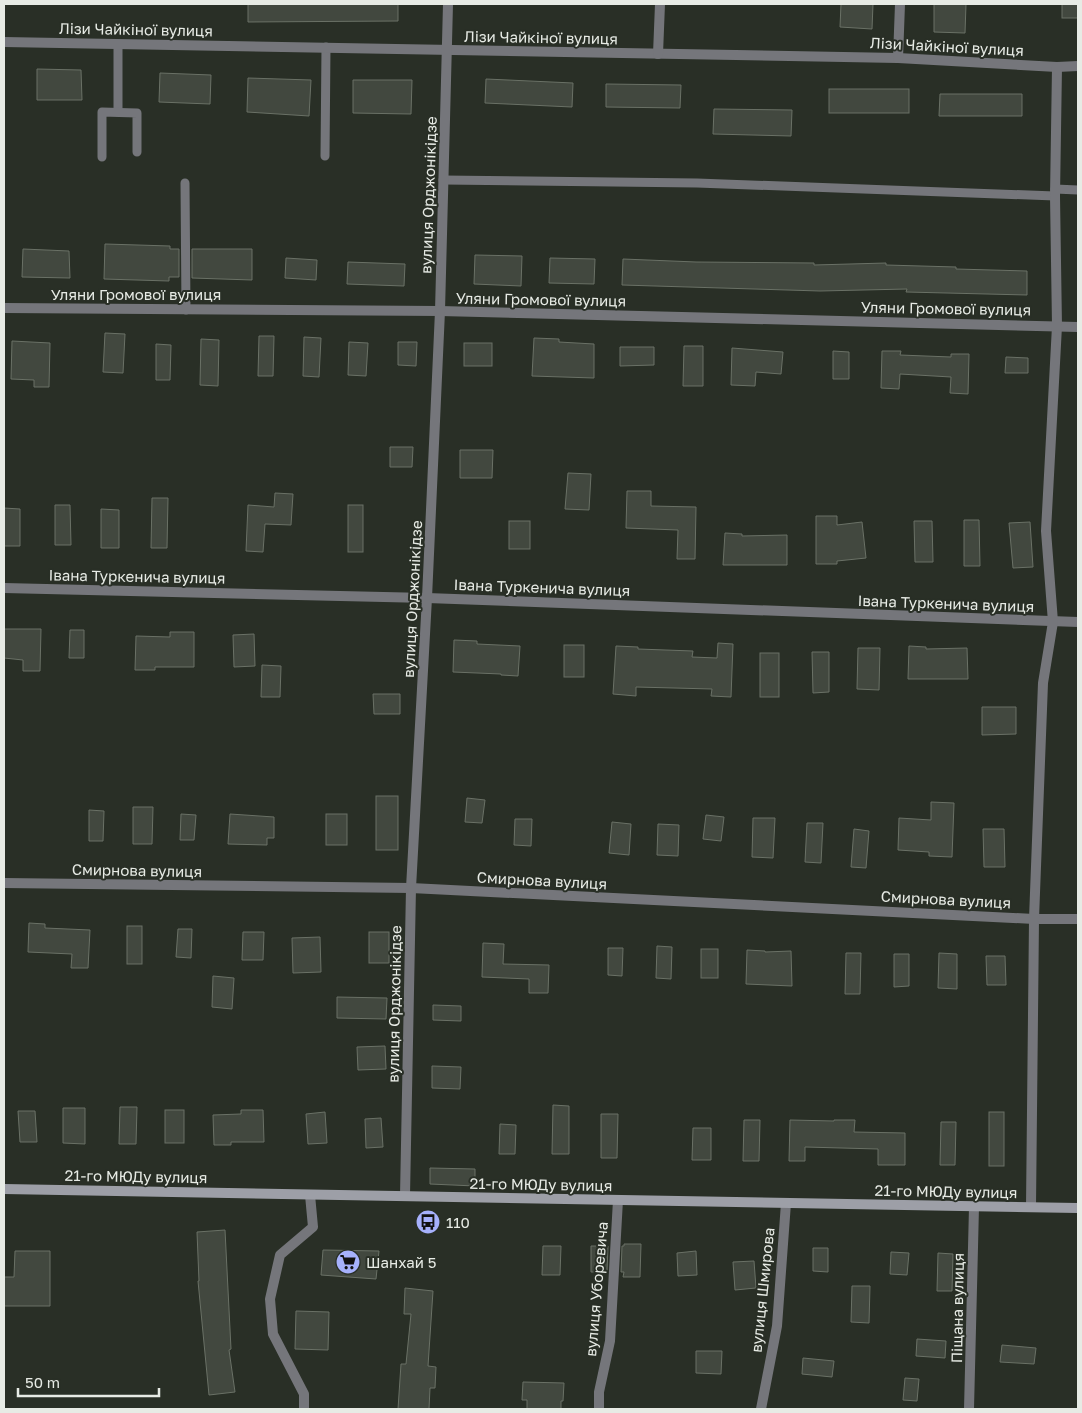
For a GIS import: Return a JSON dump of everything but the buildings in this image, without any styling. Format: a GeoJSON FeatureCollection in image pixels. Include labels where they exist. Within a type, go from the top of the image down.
{"type":"FeatureCollection","features":[{"type":"Feature","properties":{"kind":"street","name":"вулиця Орджонікідзе"},"geometry":{"type":"LineString","coordinates":[[405,1196],[411,888],[440,311],[448,4]]}},
{"type":"Feature","properties":{"kind":"street"},"geometry":{"type":"LineString","coordinates":[[658,54],[660,4]]}},
{"type":"Feature","properties":{"kind":"street"},"geometry":{"type":"LineString","coordinates":[[898,58],[900,4]]}},
{"type":"Feature","properties":{"kind":"street","name":"Лізи Чайкіної вулиця"},"geometry":{"type":"LineString","coordinates":[[4,42],[898,58],[1078,66]]}},
{"type":"Feature","properties":{"kind":"street"},"geometry":{"type":"LineString","coordinates":[[1031,1208],[1034,919],[1043,683],[1053,622],[1046,531],[1056,326],[1056,66]]}},
{"type":"Feature","properties":{"kind":"street","name":"Уляни Громової вулиця"},"geometry":{"type":"LineString","coordinates":[[4,308],[440,311],[1078,327]]}},
{"type":"Feature","properties":{"kind":"street","name":"Івана Туркенича вулиця"},"geometry":{"type":"LineString","coordinates":[[4,588],[427,598],[1078,622]]}},
{"type":"Feature","properties":{"kind":"street","name":"Смирнова вулиця"},"geometry":{"type":"LineString","coordinates":[[4,883],[411,888],[1078,920]]}},
{"type":"Feature","properties":{"kind":"street","name":"21-го МЮДу вулиця"},"geometry":{"type":"LineString","coordinates":[[4,1189],[1078,1208]]}},
{"type":"Feature","properties":{"kind":"street"},"geometry":{"type":"LineString","coordinates":[[304,1409],[304,1394],[273,1334],[270,1300],[280,1255],[313,1227],[310,1195]]}},
{"type":"Feature","properties":{"kind":"street","name":"вулиця Уборевича"},"geometry":{"type":"LineString","coordinates":[[599,1409],[599,1392],[610,1341],[618,1200]]}},
{"type":"Feature","properties":{"kind":"street","name":"вулиця Шмирова"},"geometry":{"type":"LineString","coordinates":[[761,1409],[777,1326],[786,1203]]}},
{"type":"Feature","properties":{"kind":"street","name":"Піщана вулиця"},"geometry":{"type":"LineString","coordinates":[[969,1409],[974,1206]]}},
{"type":"Feature","properties":{"kind":"lane"},"geometry":{"type":"LineString","coordinates":[[118,44],[118,112]]}},
{"type":"Feature","properties":{"kind":"lane"},"geometry":{"type":"LineString","coordinates":[[325,156],[326,47]]}},
{"type":"Feature","properties":{"kind":"lane"},"geometry":{"type":"LineString","coordinates":[[102,157],[102,112],[137,113],[137,152]]}},
{"type":"Feature","properties":{"kind":"lane"},"geometry":{"type":"LineString","coordinates":[[443,180],[697,183],[1055,193],[1078,190]]}},
{"type":"Feature","properties":{"kind":"lane"},"geometry":{"type":"LineString","coordinates":[[185,183],[186,310]]}},
{"type":"Feature","properties":{"kind":"place","name":"110"},"geometry":{"type":"Point","coordinates":[428,1222]}},
{"type":"Feature","properties":{"kind":"place","name":"Шанхай 5"},"geometry":{"type":"Point","coordinates":[348,1262]}}]}
